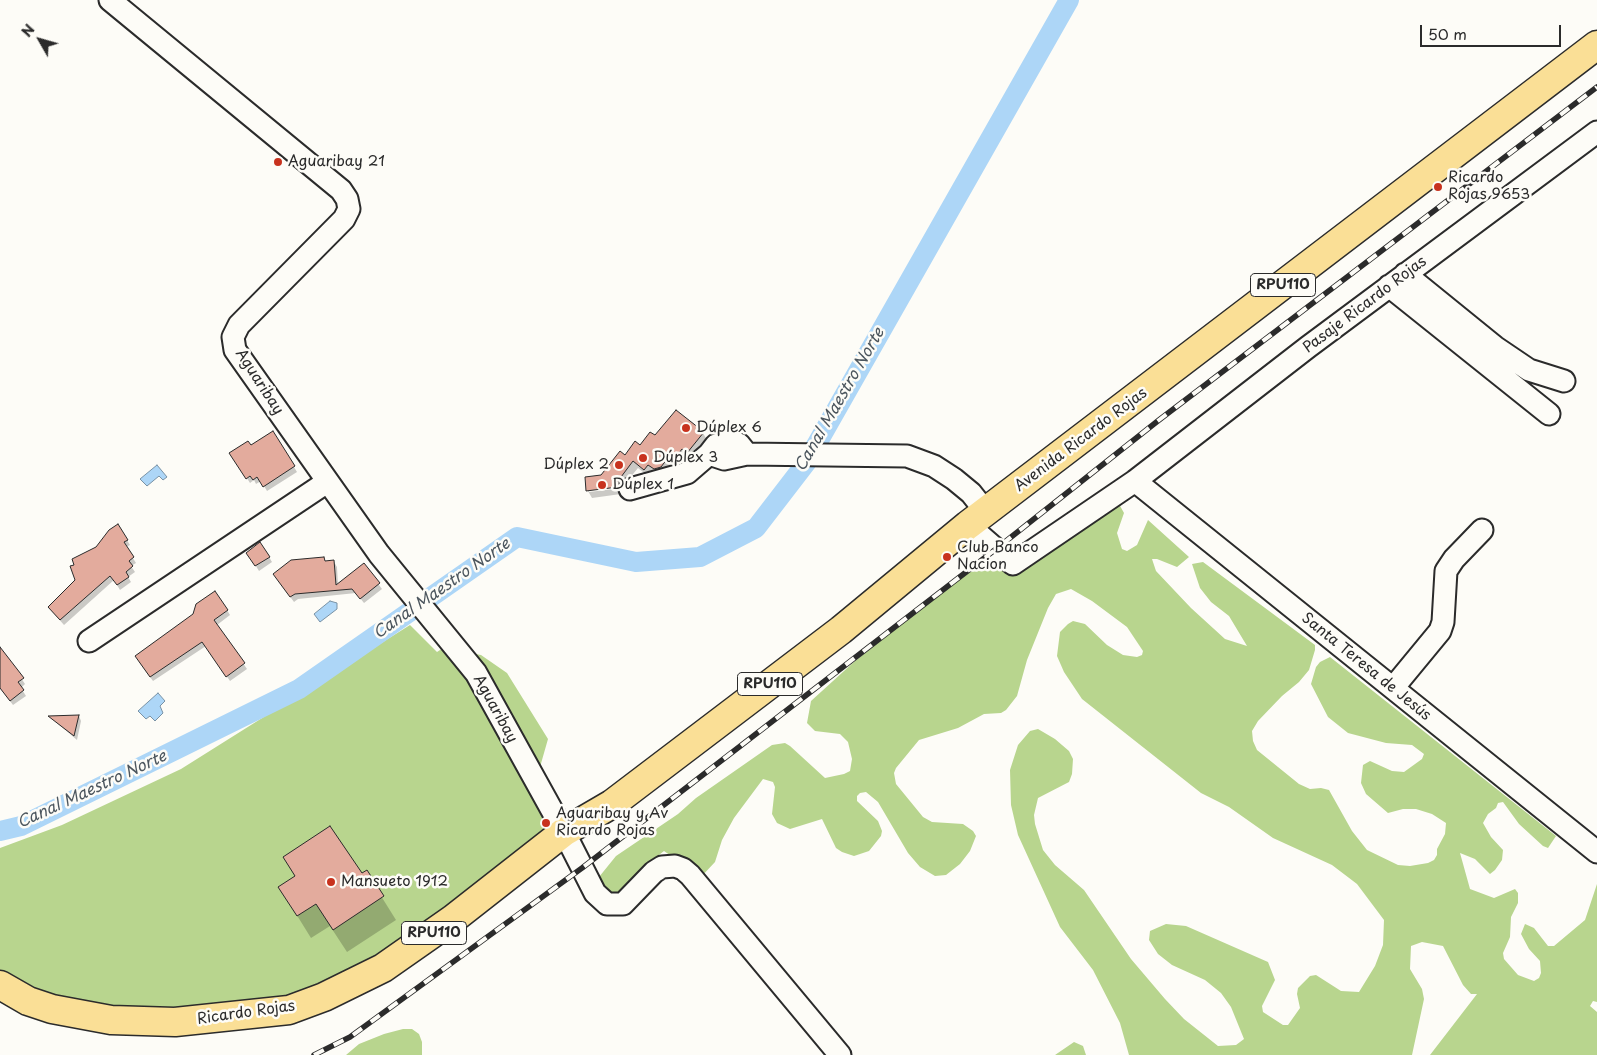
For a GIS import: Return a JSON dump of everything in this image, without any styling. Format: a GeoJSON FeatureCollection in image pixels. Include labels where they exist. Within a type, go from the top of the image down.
{"type":"FeatureCollection","features":[{"type":"Feature","properties":{"kind":"main road","name":"Avenida Ricardo Rojas"},"geometry":{"type":"LineString","coordinates":[[564,832],[612,804],[842,630],[977,518],[1597,45]]}},
{"type":"Feature","properties":{"kind":"main road","name":"Ricardo Rojas"},"geometry":{"type":"LineString","coordinates":[[0,985],[28,1001],[52,1009],[111,1020],[175,1022],[290,1010],[358,982],[408,952],[564,832]]}},
{"type":"Feature","properties":{"kind":"street","name":"Aguaribay"},"geometry":{"type":"LineString","coordinates":[[110,0],[341,190],[347,200],[349,209],[344,219],[239,325],[233,337],[235,350],[379,554],[476,673],[564,832],[595,893],[607,904],[623,904],[654,872],[662,867],[675,866],[690,875],[840,1055]]}},
{"type":"Feature","properties":{"kind":"street","name":"Pasaje Ricardo Rojas"},"geometry":{"type":"LineString","coordinates":[[977,518],[1013,564],[1135,481],[1397,280],[1597,132]]}},
{"type":"Feature","properties":{"kind":"street"},"geometry":{"type":"LineString","coordinates":[[1397,280],[1528,370],[1564,381]]}},
{"type":"Feature","properties":{"kind":"street"},"geometry":{"type":"LineString","coordinates":[[1397,280],[1549,414]]}},
{"type":"Feature","properties":{"kind":"street"},"geometry":{"type":"LineString","coordinates":[[630,489],[687,473],[716,446],[728,442],[739,444],[746,454],[906,456],[934,466],[954,479],[970,493],[977,518]]}},
{"type":"Feature","properties":{"kind":"street","name":"Santa Teresa de Jesús"},"geometry":{"type":"LineString","coordinates":[[1135,481],[1597,852]]}},
{"type":"Feature","properties":{"kind":"street"},"geometry":{"type":"LineString","coordinates":[[89,641],[327,482]]}},
{"type":"Feature","properties":{"kind":"street"},"geometry":{"type":"LineString","coordinates":[[1393,688],[1440,631],[1443,622],[1446,571],[1454,559],[1482,530]]}},
{"type":"Feature","properties":{"kind":"green space"},"geometry":{"type":"Polygon","coordinates":[[[1119,504],[1124,513],[1117,533],[1122,549],[1127,551],[1137,545],[1148,520],[1189,557],[1177,567],[1157,559],[1152,559],[1156,571],[1191,608],[1225,639],[1247,646],[1229,616],[1211,602],[1200,588],[1192,564],[1203,562],[1315,645],[1309,670],[1258,721],[1252,731],[1253,741],[1257,750],[1299,784],[1310,789],[1321,788],[1329,790],[1352,831],[1367,850],[1398,865],[1410,866],[1428,863],[1434,860],[1437,855],[1437,849],[1445,834],[1446,823],[1432,814],[1416,809],[1403,809],[1388,813],[1366,794],[1361,783],[1363,765],[1370,761],[1392,771],[1404,772],[1422,759],[1424,754],[1412,745],[1386,743],[1348,733],[1328,717],[1311,684],[1316,667],[1320,662],[1330,657],[1556,836],[1548,848],[1543,846],[1519,824],[1503,802],[1498,803],[1483,823],[1491,837],[1503,850],[1502,860],[1495,870],[1490,874],[1475,859],[1460,853],[1470,889],[1494,898],[1515,889],[1518,893],[1518,903],[1511,917],[1510,937],[1503,953],[1504,959],[1518,975],[1534,981],[1539,978],[1541,973],[1540,961],[1529,949],[1521,934],[1525,924],[1534,928],[1548,946],[1554,946],[1585,920],[1597,884],[1597,1002],[1593,1001],[1590,1006],[1597,1012],[1597,1055],[1430,1055],[1477,994],[1471,994],[1463,985],[1443,946],[1422,942],[1411,946],[1410,969],[1422,989],[1424,999],[1412,1055],[1129,1055],[1120,1023],[1093,970],[1060,927],[1018,835],[1011,805],[1010,770],[1018,745],[1030,731],[1038,729],[1055,739],[1069,751],[1073,759],[1072,774],[1069,782],[1038,798],[1034,815],[1043,850],[1055,865],[1084,890],[1131,959],[1165,999],[1184,1019],[1218,1046],[1236,1045],[1244,1039],[1231,1007],[1221,993],[1205,980],[1172,965],[1158,954],[1149,940],[1150,931],[1166,924],[1186,926],[1268,962],[1275,980],[1262,1006],[1263,1012],[1283,1025],[1288,1025],[1300,1008],[1297,994],[1298,988],[1310,976],[1316,975],[1341,991],[1359,992],[1375,966],[1383,945],[1384,920],[1357,884],[1332,865],[1273,838],[1229,807],[1201,793],[1082,699],[1064,672],[1057,656],[1060,632],[1068,624],[1073,621],[1085,624],[1107,645],[1123,655],[1137,657],[1142,655],[1143,651],[1127,627],[1092,601],[1071,589],[1056,594],[1048,608],[1027,660],[1017,696],[1006,710],[1001,713],[984,714],[958,728],[919,740],[896,768],[894,773],[896,784],[923,817],[932,822],[963,824],[973,831],[976,836],[970,851],[960,864],[946,875],[935,876],[920,867],[908,853],[878,802],[866,792],[860,793],[857,796],[857,801],[878,821],[882,831],[881,836],[869,851],[854,856],[836,848],[822,819],[790,829],[777,823],[772,814],[775,787],[773,782],[763,779],[734,818],[722,840],[715,862],[701,877],[664,851],[655,858],[635,885],[609,900],[599,877],[616,856],[678,814],[696,798],[772,745],[785,743],[790,746],[825,778],[850,771],[852,759],[848,742],[840,734],[815,731],[807,723],[811,701],[855,661],[964,574],[996,555],[1017,568],[1119,504]]]}},
{"type":"Feature","properties":{"kind":"green space"},"geometry":{"type":"Polygon","coordinates":[[[410,625],[437,652],[443,648],[481,655],[507,673],[548,739],[532,795],[552,831],[407,941],[289,999],[121,1015],[49,998],[0,972],[0,848],[62,825],[181,769],[410,625]]]}},
{"type":"Feature","properties":{"kind":"green space"},"geometry":{"type":"Polygon","coordinates":[[[403,1029],[412,1029],[419,1034],[422,1042],[422,1055],[346,1055],[359,1044],[403,1029]]]}},
{"type":"Feature","properties":{"kind":"green space"},"geometry":{"type":"Polygon","coordinates":[[[1074,1042],[1083,1046],[1086,1055],[1055,1055],[1074,1042]]]}},
{"type":"Feature","properties":{"kind":"water"},"geometry":{"type":"Polygon","coordinates":[[[157,465],[167,477],[163,480],[159,476],[147,486],[140,479],[157,465]]]}},
{"type":"Feature","properties":{"kind":"water"},"geometry":{"type":"Polygon","coordinates":[[[330,601],[337,603],[337,609],[320,622],[314,614],[330,601]]]}},
{"type":"Feature","properties":{"kind":"water"},"geometry":{"type":"Polygon","coordinates":[[[158,693],[165,701],[160,706],[163,713],[155,721],[150,716],[146,719],[138,711],[158,693]]]}},
{"type":"Feature","properties":{"kind":"building"},"geometry":{"type":"Polygon","coordinates":[[[676,410],[704,432],[687,453],[682,449],[672,462],[667,459],[661,467],[654,469],[648,465],[644,470],[633,461],[618,481],[618,487],[586,491],[585,477],[601,475],[620,451],[625,455],[635,441],[640,445],[650,432],[655,435],[676,410]]]}},
{"type":"Feature","properties":{"kind":"building"},"geometry":{"type":"Polygon","coordinates":[[[273,431],[295,466],[263,487],[257,477],[253,480],[250,476],[246,479],[229,453],[248,441],[251,445],[273,431]]]}},
{"type":"Feature","properties":{"kind":"building"},"geometry":{"type":"Polygon","coordinates":[[[118,524],[128,540],[124,542],[134,557],[129,561],[133,566],[126,572],[129,577],[117,585],[110,576],[60,620],[48,607],[75,580],[70,566],[74,565],[72,559],[96,547],[109,530],[118,524]]]}},
{"type":"Feature","properties":{"kind":"building"},"geometry":{"type":"Polygon","coordinates":[[[260,542],[270,557],[255,566],[246,553],[260,542]]]}},
{"type":"Feature","properties":{"kind":"building"},"geometry":{"type":"Polygon","coordinates":[[[324,557],[325,561],[334,560],[336,585],[364,563],[380,583],[360,599],[352,589],[295,594],[290,597],[273,574],[291,560],[324,557]]]}},
{"type":"Feature","properties":{"kind":"building"},"geometry":{"type":"Polygon","coordinates":[[[215,591],[228,610],[214,620],[245,663],[226,677],[202,642],[150,677],[135,656],[193,614],[196,604],[215,591]]]}},
{"type":"Feature","properties":{"kind":"building"},"geometry":{"type":"Polygon","coordinates":[[[0,647],[24,678],[18,682],[24,690],[10,701],[0,688],[0,647]]]}},
{"type":"Feature","properties":{"kind":"building"},"geometry":{"type":"Polygon","coordinates":[[[79,715],[74,736],[48,716],[79,715]]]}},
{"type":"Feature","properties":{"kind":"building","name":"Mansueto 1912"},"geometry":{"type":"Polygon","coordinates":[[[330,826],[362,873],[367,870],[384,896],[333,930],[316,904],[297,916],[278,887],[295,876],[283,857],[330,826]]]}},
{"type":"Feature","properties":{"kind":"waterway","name":"Canal Maestro Norte"},"geometry":{"type":"LineString","coordinates":[[0,831],[21,826],[299,689],[517,537],[636,562],[700,557],[756,528],[806,463],[1069,0]]}},
{"type":"Feature","properties":{"kind":"railway"},"geometry":{"type":"LineString","coordinates":[[314,1055],[350,1037],[582,868],[996,549],[1159,420],[1597,87]]}},
{"type":"Feature","properties":{"kind":"place","name":"Aguaribay 21"},"geometry":{"type":"Point","coordinates":[278,162]}},
{"type":"Feature","properties":{"kind":"place","name":"Ricardo Rojas 9653"},"geometry":{"type":"Point","coordinates":[1438,187]}},
{"type":"Feature","properties":{"kind":"place","name":"Dúplex 6"},"geometry":{"type":"Point","coordinates":[686,428]}},
{"type":"Feature","properties":{"kind":"place","name":"Dúplex 3"},"geometry":{"type":"Point","coordinates":[643,458]}},
{"type":"Feature","properties":{"kind":"place","name":"Dúplex 2"},"geometry":{"type":"Point","coordinates":[619,465]}},
{"type":"Feature","properties":{"kind":"place","name":"Dúplex 1"},"geometry":{"type":"Point","coordinates":[602,485]}},
{"type":"Feature","properties":{"kind":"place","name":"Club Banco Nacion"},"geometry":{"type":"Point","coordinates":[947,557]}},
{"type":"Feature","properties":{"kind":"place","name":"Aguaribay y Av Ricardo Rojas"},"geometry":{"type":"Point","coordinates":[546,823]}},
{"type":"Feature","properties":{"kind":"place","name":"Mansueto 1912"},"geometry":{"type":"Point","coordinates":[331,882]}}]}
